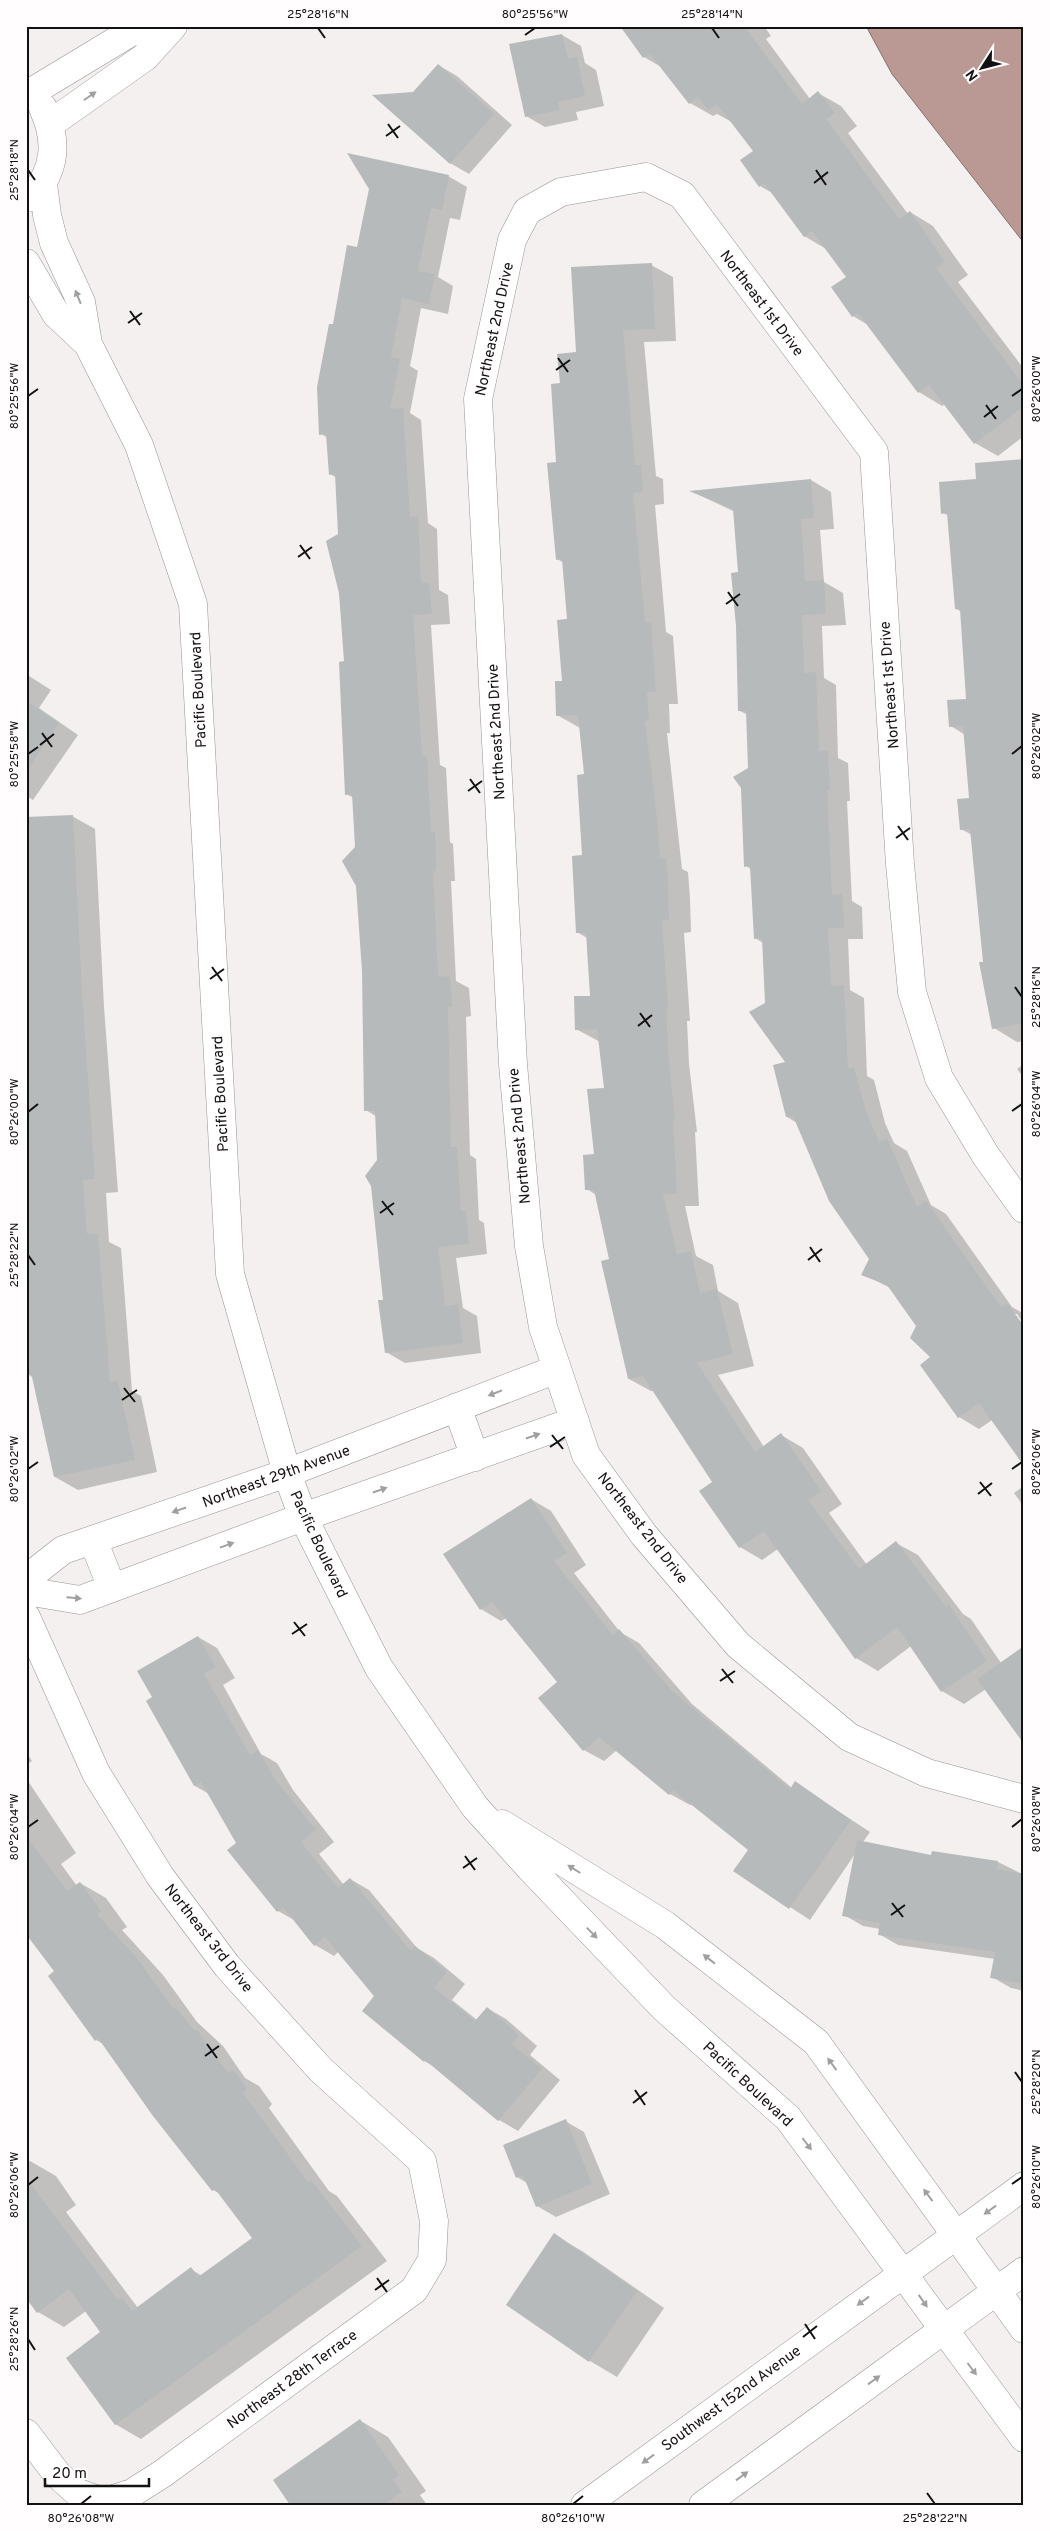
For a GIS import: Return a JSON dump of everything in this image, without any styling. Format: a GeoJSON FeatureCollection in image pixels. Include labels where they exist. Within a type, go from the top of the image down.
{"type":"FeatureCollection","features":[{"type":"Feature","properties":{"kind":"street"},"geometry":{"type":"LineString","coordinates":[[35,193],[52,164],[54,141],[50,124],[42,107],[28,92],[131,32],[151,26]]}},
{"type":"Feature","properties":{"kind":"street"},"geometry":{"type":"LineString","coordinates":[[50,124],[145,57],[173,26]]}},
{"type":"Feature","properties":{"kind":"street","name":"Northeast 2nd Drive"},"geometry":{"type":"LineString","coordinates":[[682,195],[646,176],[561,192],[527,211],[512,240],[478,400],[513,1064],[529,1246],[543,1327],[586,1455],[644,1535],[738,1645],[849,1737],[927,1773],[1024,1799]]}},
{"type":"Feature","properties":{"kind":"street","name":"Pacific Boulevard"},"geometry":{"type":"LineString","coordinates":[[35,193],[47,215],[54,243],[81,302],[88,344],[139,445],[194,604],[230,1274],[287,1473],[304,1517],[379,1668],[475,1807],[530,1868],[664,2008],[788,2118],[1024,2438]]}},
{"type":"Feature","properties":{"kind":"street","name":"Northeast 1st Drive"},"geometry":{"type":"LineString","coordinates":[[682,195],[874,452],[900,864],[912,992],[938,1078],[986,1156],[1024,1209]]}},
{"type":"Feature","properties":{"kind":"street","name":"Pacific Boulevard"},"geometry":{"type":"LineString","coordinates":[[26,263],[56,314],[88,344]]}},
{"type":"Feature","properties":{"kind":"street","name":"Northeast 29th Avenue"},"geometry":{"type":"LineString","coordinates":[[26,1579],[63,1550],[287,1473],[557,1369]]}},
{"type":"Feature","properties":{"kind":"street"},"geometry":{"type":"LineString","coordinates":[[457,1407],[475,1457]]}},
{"type":"Feature","properties":{"kind":"street"},"geometry":{"type":"LineString","coordinates":[[26,1591],[80,1600],[304,1517],[575,1422]]}},
{"type":"Feature","properties":{"kind":"street"},"geometry":{"type":"LineString","coordinates":[[93,1540],[112,1588]]}},
{"type":"Feature","properties":{"kind":"street","name":"Northeast 3rd Drive"},"geometry":{"type":"LineString","coordinates":[[26,1617],[96,1773],[160,1876],[227,1966],[321,2070],[422,2161],[434,2221]]}},
{"type":"Feature","properties":{"kind":"street","name":"Pacific Boulevard"},"geometry":{"type":"LineString","coordinates":[[475,1807],[665,1925],[816,2042],[1024,2330]]}},
{"type":"Feature","properties":{"kind":"street","name":"Southwest 152nd Avenue"},"geometry":{"type":"LineString","coordinates":[[585,2505],[903,2272],[1024,2186]]}},
{"type":"Feature","properties":{"kind":"street","name":"Northeast 28th Terrace"},"geometry":{"type":"LineString","coordinates":[[26,2433],[57,2474],[78,2492],[104,2502],[132,2493],[162,2474],[414,2290],[432,2260],[434,2221]]}},
{"type":"Feature","properties":{"kind":"street"},"geometry":{"type":"LineString","coordinates":[[703,2505],[1024,2271]]}},
{"type":"Feature","properties":{"kind":"shaded area"},"geometry":{"type":"Polygon","coordinates":[[[866,26],[1024,26],[1024,243],[892,74],[866,26]]]}},
{"type":"Feature","properties":{"kind":"building"},"geometry":{"type":"Polygon","coordinates":[[[620,26],[744,26],[802,104],[818,91],[835,113],[826,119],[899,219],[910,211],[945,262],[936,268],[1024,386],[1024,406],[974,444],[929,385],[918,393],[858,313],[852,317],[831,287],[846,277],[812,231],[804,237],[764,183],[759,187],[740,160],[753,151],[717,104],[708,110],[698,97],[689,104],[650,54],[643,58],[620,26]]]}},
{"type":"Feature","properties":{"kind":"building"},"geometry":{"type":"Polygon","coordinates":[[[562,34],[568,59],[577,57],[585,96],[558,102],[560,110],[525,117],[509,44],[562,34]]]}},
{"type":"Feature","properties":{"kind":"building"},"geometry":{"type":"Polygon","coordinates":[[[438,64],[494,114],[450,164],[372,95],[413,92],[438,64]]]}},
{"type":"Feature","properties":{"kind":"building"},"geometry":{"type":"Polygon","coordinates":[[[347,153],[449,175],[442,210],[431,208],[418,271],[435,274],[429,304],[402,298],[391,357],[400,359],[390,409],[403,408],[410,517],[418,516],[421,583],[429,583],[432,614],[413,615],[422,756],[427,756],[431,832],[435,832],[436,871],[433,871],[438,977],[450,976],[452,1006],[448,1007],[451,1147],[457,1147],[461,1211],[466,1211],[469,1244],[438,1247],[445,1306],[458,1304],[463,1343],[385,1353],[378,1300],[383,1300],[371,1186],[365,1176],[377,1160],[375,1111],[364,1111],[362,971],[356,886],[342,861],[355,847],[352,794],[345,795],[339,662],[344,661],[339,593],[326,541],[338,534],[335,474],[329,475],[326,434],[319,435],[317,387],[329,324],[333,324],[347,245],[357,247],[369,189],[347,153]]]}},
{"type":"Feature","properties":{"kind":"building"},"geometry":{"type":"Polygon","coordinates":[[[652,263],[655,329],[623,330],[635,465],[641,465],[643,492],[633,493],[645,622],[651,622],[656,692],[647,692],[649,721],[645,721],[660,858],[666,858],[668,885],[669,920],[662,920],[668,1009],[666,1009],[668,1051],[675,1120],[673,1120],[677,1194],[663,1194],[677,1254],[691,1251],[700,1293],[717,1289],[733,1354],[697,1363],[755,1452],[781,1433],[821,1491],[808,1500],[859,1569],[896,1541],[946,1607],[949,1605],[987,1661],[941,1692],[897,1627],[855,1659],[764,1531],[739,1548],[699,1491],[712,1482],[643,1376],[628,1379],[601,1261],[609,1259],[594,1190],[585,1190],[583,1155],[594,1154],[587,1089],[604,1088],[597,1029],[575,1030],[574,996],[590,996],[586,933],[576,933],[572,856],[582,855],[577,775],[584,774],[578,715],[556,716],[555,681],[562,681],[557,620],[567,619],[562,559],[556,560],[547,463],[556,462],[551,384],[560,383],[557,354],[576,352],[571,267],[652,263]]]}},
{"type":"Feature","properties":{"kind":"building"},"geometry":{"type":"Polygon","coordinates":[[[1024,459],[1024,1023],[992,1029],[979,962],[983,962],[970,829],[960,830],[957,799],[969,798],[963,726],[949,727],[947,700],[966,699],[960,609],[955,609],[947,513],[941,514],[939,482],[976,479],[975,463],[1024,459]]]}},
{"type":"Feature","properties":{"kind":"building"},"geometry":{"type":"Polygon","coordinates":[[[811,479],[814,518],[801,519],[805,581],[824,580],[826,614],[802,615],[804,673],[816,672],[819,751],[828,750],[830,790],[827,790],[832,895],[842,894],[844,928],[828,928],[831,986],[844,985],[848,1069],[854,1067],[866,1111],[879,1142],[887,1138],[917,1207],[926,1201],[1001,1307],[1007,1303],[1024,1326],[1024,1466],[979,1403],[958,1418],[920,1365],[930,1357],[910,1338],[916,1326],[887,1285],[861,1275],[869,1259],[829,1201],[793,1116],[786,1117],[773,1065],[785,1062],[749,1012],[765,1003],[762,938],[754,939],[750,866],[744,867],[741,788],[733,777],[748,768],[746,711],[738,711],[736,626],[731,573],[738,572],[733,509],[689,491],[811,479]]]}},
{"type":"Feature","properties":{"kind":"building"},"geometry":{"type":"Polygon","coordinates":[[[26,701],[59,723],[26,772],[26,701]]]}},
{"type":"Feature","properties":{"kind":"building"},"geometry":{"type":"Polygon","coordinates":[[[73,815],[82,993],[95,1179],[83,1180],[87,1234],[98,1234],[110,1383],[118,1381],[135,1460],[54,1477],[32,1377],[26,1372],[26,817],[73,815]]]}},
{"type":"Feature","properties":{"kind":"building"},"geometry":{"type":"Polygon","coordinates":[[[531,1498],[567,1553],[554,1561],[613,1635],[619,1629],[672,1691],[790,1789],[795,1781],[851,1820],[789,1909],[733,1871],[748,1850],[673,1790],[669,1795],[599,1737],[583,1751],[538,1698],[557,1682],[492,1602],[480,1610],[443,1554],[531,1498]]]}},
{"type":"Feature","properties":{"kind":"building"},"geometry":{"type":"Polygon","coordinates":[[[198,1636],[216,1667],[204,1674],[250,1755],[258,1750],[274,1778],[316,1830],[301,1842],[338,1888],[350,1878],[411,1951],[415,1946],[447,1972],[434,1988],[475,2021],[487,2007],[519,2035],[512,2044],[542,2069],[498,2121],[425,2060],[424,2062],[362,2011],[374,1996],[325,1937],[314,1946],[283,1907],[277,1912],[227,1850],[236,1843],[201,1782],[194,1786],[146,1701],[152,1697],[137,1671],[198,1636]]]}},
{"type":"Feature","properties":{"kind":"building"},"geometry":{"type":"Polygon","coordinates":[[[1024,1646],[1024,1744],[977,1679],[1024,1646]]]}},
{"type":"Feature","properties":{"kind":"building"},"geometry":{"type":"Polygon","coordinates":[[[26,1835],[67,1891],[80,1882],[101,1911],[97,1914],[137,1958],[173,2008],[177,2009],[195,2031],[197,2030],[228,2073],[233,2070],[247,2088],[243,2093],[308,2182],[311,2180],[362,2246],[115,2425],[66,2358],[100,2332],[69,2289],[37,2313],[26,2298],[26,2178],[118,2300],[122,2297],[132,2311],[191,2267],[198,2277],[252,2238],[215,2189],[212,2191],[153,2116],[98,2038],[95,2041],[48,1976],[54,1971],[26,1934],[26,1835]]]}},
{"type":"Feature","properties":{"kind":"building"},"geometry":{"type":"Polygon","coordinates":[[[857,1840],[931,1855],[932,1851],[998,1861],[997,1869],[1024,1874],[1024,1984],[990,1978],[995,1952],[878,1935],[880,1923],[842,1916],[857,1840]]]}},
{"type":"Feature","properties":{"kind":"building"},"geometry":{"type":"Polygon","coordinates":[[[566,2119],[592,2184],[536,2207],[523,2175],[516,2178],[503,2145],[566,2119]]]}},
{"type":"Feature","properties":{"kind":"building"},"geometry":{"type":"Polygon","coordinates":[[[554,2233],[637,2291],[589,2362],[506,2305],[554,2233]]]}},
{"type":"Feature","properties":{"kind":"building"},"geometry":{"type":"Polygon","coordinates":[[[360,2419],[399,2475],[393,2479],[402,2492],[384,2505],[290,2505],[273,2480],[360,2419]]]}}]}
